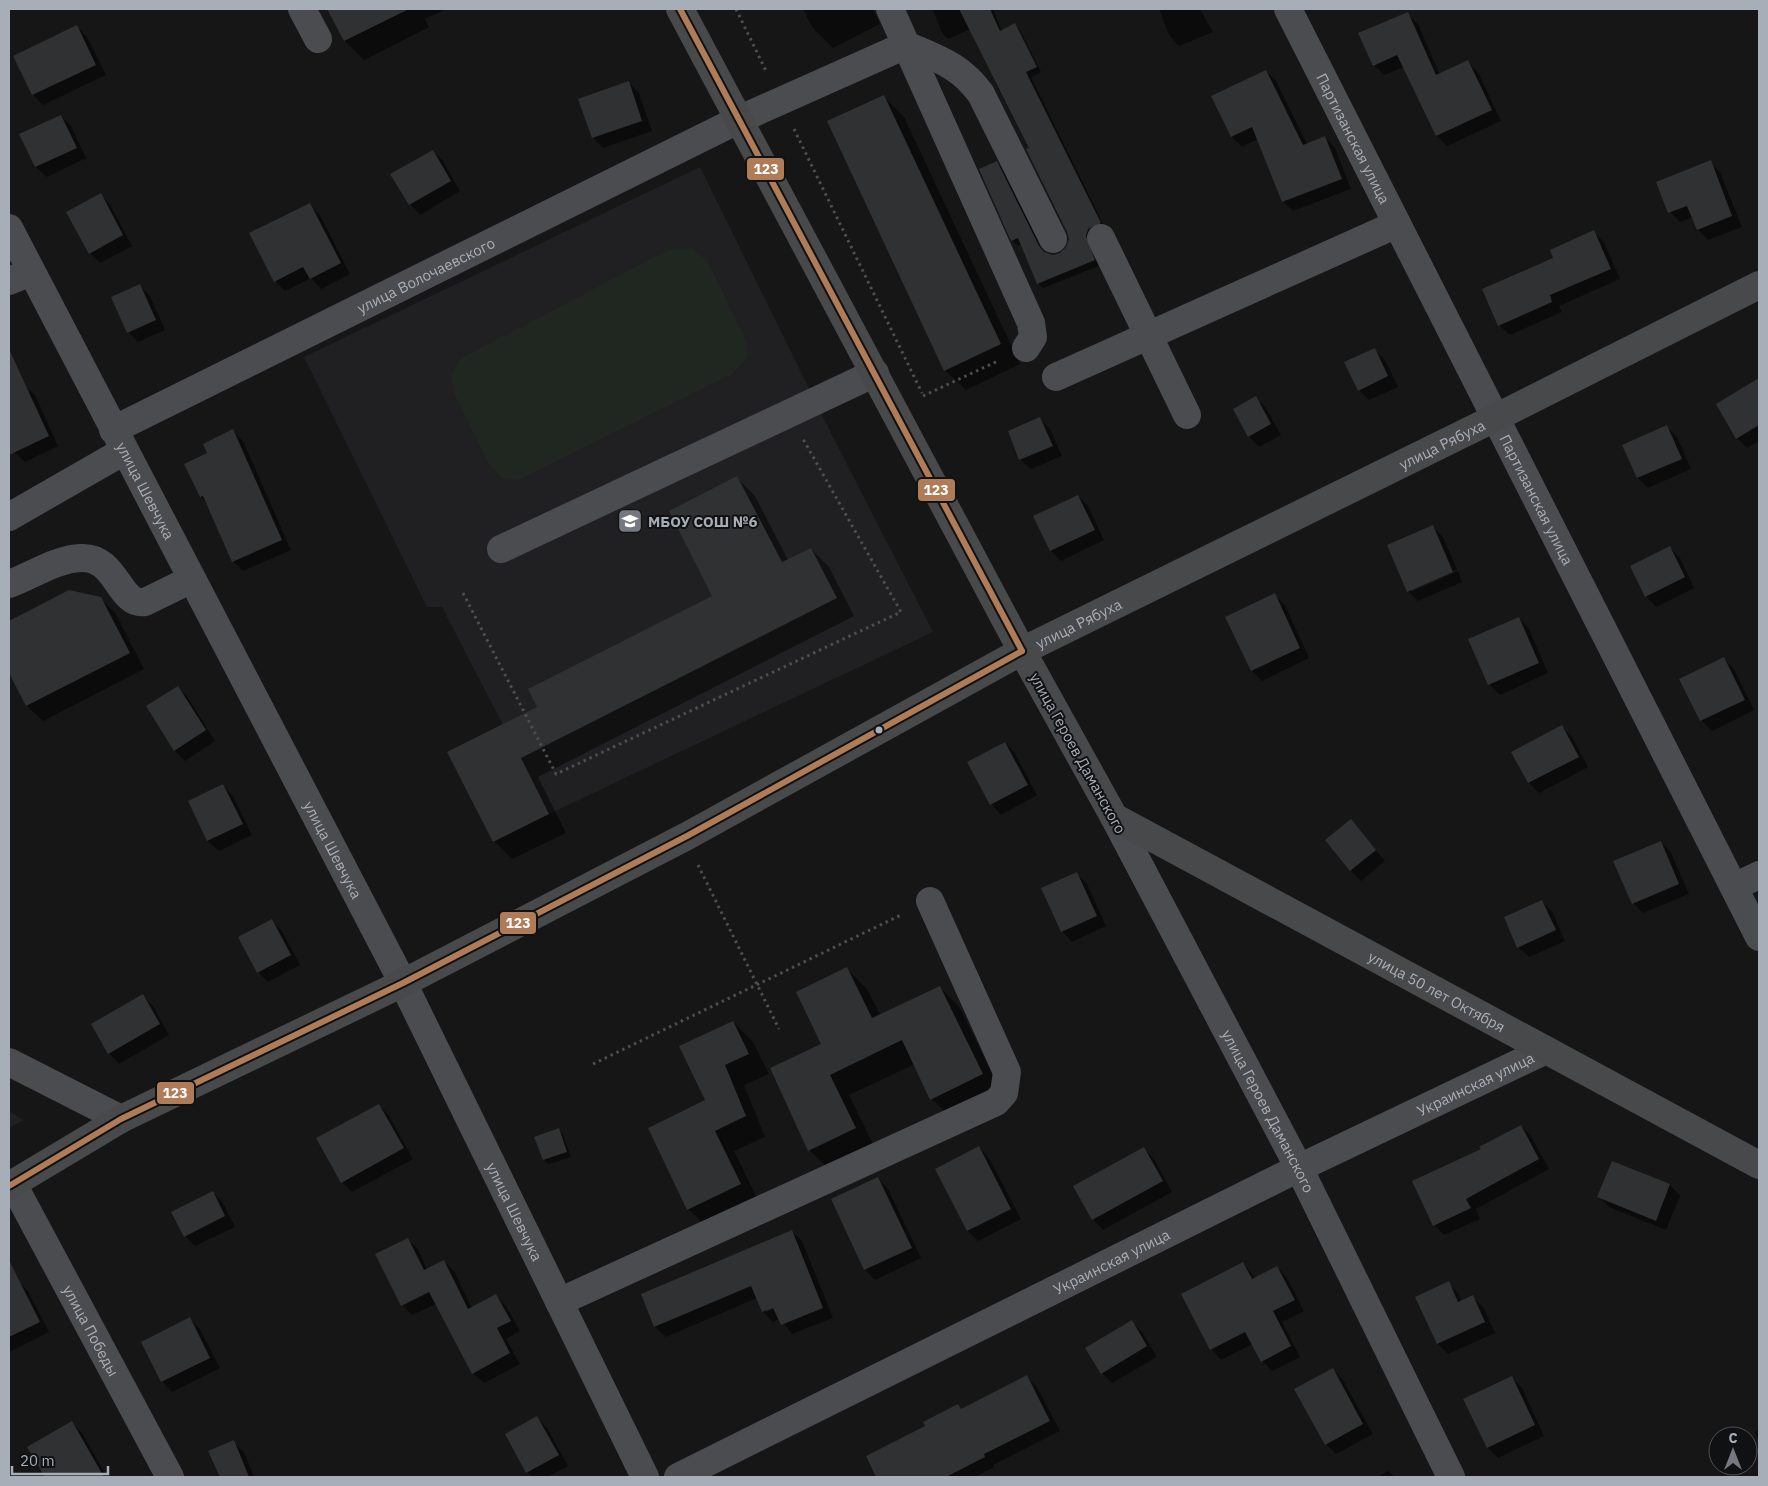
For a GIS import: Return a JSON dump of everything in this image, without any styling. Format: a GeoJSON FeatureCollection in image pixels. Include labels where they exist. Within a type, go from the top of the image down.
{"type":"FeatureCollection","features":[{"type":"Feature","properties":{"kind":"main road","name":"улица Героев Даманского"},"geometry":{"type":"LineString","coordinates":[[680,9],[1022,650],[1114,817]]}},
{"type":"Feature","properties":{"kind":"main road","name":"улица Рябуха"},"geometry":{"type":"LineString","coordinates":[[11,1185],[121,1119],[403,983],[687,836],[1022,650],[1497,418],[1759,285]]}},
{"type":"Feature","properties":{"kind":"main road","name":"улица 50 лет Октября"},"geometry":{"type":"LineString","coordinates":[[1114,817],[1759,1164]]}},
{"type":"Feature","properties":{"kind":"street"},"geometry":{"type":"LineString","coordinates":[[302,9],[318,39]]}},
{"type":"Feature","properties":{"kind":"street"},"geometry":{"type":"LineString","coordinates":[[890,9],[1031,322],[1033,338],[1026,348]]}},
{"type":"Feature","properties":{"kind":"street","name":"Партизанская улица"},"geometry":{"type":"LineString","coordinates":[[1288,9],[1759,937]]}},
{"type":"Feature","properties":{"kind":"street"},"geometry":{"type":"LineString","coordinates":[[906,45],[954,66],[969,78],[981,94],[1053,239]]}},
{"type":"Feature","properties":{"kind":"street","name":"улица Волочаевского"},"geometry":{"type":"LineString","coordinates":[[9,517],[119,441],[738,120],[906,45]]}},
{"type":"Feature","properties":{"kind":"street"},"geometry":{"type":"LineString","coordinates":[[1056,378],[1397,224]]}},
{"type":"Feature","properties":{"kind":"street","name":"улица Шевчука"},"geometry":{"type":"LineString","coordinates":[[9,228],[20,276],[119,441],[403,983],[644,1477]]}},
{"type":"Feature","properties":{"kind":"street"},"geometry":{"type":"LineString","coordinates":[[1101,238],[1187,415]]}},
{"type":"Feature","properties":{"kind":"street"},"geometry":{"type":"LineString","coordinates":[[501,549],[789,415],[814,400],[875,373]]}},
{"type":"Feature","properties":{"kind":"street"},"geometry":{"type":"LineString","coordinates":[[9,584],[66,560],[83,558],[98,562],[114,574],[130,600],[137,604],[192,579]]}},
{"type":"Feature","properties":{"kind":"street","name":"улица Героев Даманского"},"geometry":{"type":"LineString","coordinates":[[1114,817],[1298,1168],[1451,1477]]}},
{"type":"Feature","properties":{"kind":"street"},"geometry":{"type":"LineString","coordinates":[[1734,887],[1759,874]]}},
{"type":"Feature","properties":{"kind":"street"},"geometry":{"type":"LineString","coordinates":[[559,1302],[996,1102],[1004,1093],[1007,1072],[930,901]]}},
{"type":"Feature","properties":{"kind":"street","name":"Украинская улица"},"geometry":{"type":"LineString","coordinates":[[678,1477],[1298,1168],[1546,1050]]}},
{"type":"Feature","properties":{"kind":"street"},"geometry":{"type":"LineString","coordinates":[[9,1062],[121,1119]]}},
{"type":"Feature","properties":{"kind":"street","name":"улица Победы"},"geometry":{"type":"LineString","coordinates":[[11,1185],[170,1477]]}},
{"type":"Feature","properties":{"kind":"path"},"geometry":{"type":"LineString","coordinates":[[923,396],[1026,348]]}},
{"type":"Feature","properties":{"kind":"path"},"geometry":{"type":"LineString","coordinates":[[463,593],[556,774],[901,612],[789,415]]}},
{"type":"Feature","properties":{"kind":"path"},"geometry":{"type":"LineString","coordinates":[[687,836],[700,869],[779,1029]]}},
{"type":"Feature","properties":{"kind":"path"},"geometry":{"type":"LineString","coordinates":[[593,1064],[930,901]]}},
{"type":"Feature","properties":{"kind":"shaded area","name":"МБОУ СОШ №6"},"geometry":{"type":"Polygon","coordinates":[[[700,167],[832,435],[933,632],[549,814],[442,607],[427,607],[304,357],[700,167]]]}},
{"type":"Feature","properties":{"kind":"shaded area"},"geometry":{"type":"Polygon","coordinates":[[[692,249],[708,262],[746,340],[748,357],[732,374],[518,480],[501,477],[489,464],[454,393],[451,375],[462,358],[668,250],[692,249]]]}},
{"type":"Feature","properties":{"kind":"shaded area"},"geometry":{"type":"Polygon","coordinates":[[[9,1111],[23,1120],[24,1120],[9,1128],[9,1111]]]}},
{"type":"Feature","properties":{"kind":"building"},"geometry":{"type":"Polygon","coordinates":[[[327,9],[409,9],[344,41],[327,9]]]}},
{"type":"Feature","properties":{"kind":"building"},"geometry":{"type":"Polygon","coordinates":[[[959,9],[990,9],[1000,31],[1015,23],[1037,67],[1026,72],[1101,223],[1088,229],[1086,236],[1095,260],[1037,284],[1018,238],[1011,241],[979,169],[997,161],[1039,246],[1044,252],[1053,255],[1060,253],[1066,247],[1069,239],[1026,149],[1029,148],[959,9]]]}},
{"type":"Feature","properties":{"kind":"building"},"geometry":{"type":"Polygon","coordinates":[[[1408,12],[1436,75],[1468,60],[1492,110],[1436,136],[1397,55],[1373,66],[1358,33],[1408,12]]]}},
{"type":"Feature","properties":{"kind":"building"},"geometry":{"type":"Polygon","coordinates":[[[77,25],[96,65],[32,95],[13,56],[77,25]]]}},
{"type":"Feature","properties":{"kind":"building"},"geometry":{"type":"Polygon","coordinates":[[[1266,70],[1303,145],[1325,136],[1342,179],[1282,202],[1252,127],[1231,137],[1211,96],[1266,70]]]}},
{"type":"Feature","properties":{"kind":"building"},"geometry":{"type":"Polygon","coordinates":[[[629,81],[642,121],[592,138],[578,99],[629,81]]]}},
{"type":"Feature","properties":{"kind":"building"},"geometry":{"type":"Polygon","coordinates":[[[884,95],[1001,344],[944,371],[827,121],[884,95]]]}},
{"type":"Feature","properties":{"kind":"building"},"geometry":{"type":"Polygon","coordinates":[[[61,115],[77,148],[35,167],[19,134],[61,115]]]}},
{"type":"Feature","properties":{"kind":"building"},"geometry":{"type":"Polygon","coordinates":[[[433,150],[451,181],[409,205],[390,174],[433,150]]]}},
{"type":"Feature","properties":{"kind":"building"},"geometry":{"type":"Polygon","coordinates":[[[1711,160],[1732,216],[1697,230],[1687,206],[1668,213],[1656,182],[1711,160]]]}},
{"type":"Feature","properties":{"kind":"building"},"geometry":{"type":"Polygon","coordinates":[[[101,193],[123,235],[89,254],[66,212],[101,193]]]}},
{"type":"Feature","properties":{"kind":"building"},"geometry":{"type":"Polygon","coordinates":[[[310,203],[341,263],[310,279],[303,267],[274,282],[249,233],[310,203]]]}},
{"type":"Feature","properties":{"kind":"building"},"geometry":{"type":"Polygon","coordinates":[[[1594,230],[1611,269],[1550,295],[1552,302],[1498,326],[1482,289],[1553,258],[1550,250],[1594,230]]]}},
{"type":"Feature","properties":{"kind":"building"},"geometry":{"type":"Polygon","coordinates":[[[140,284],[156,320],[127,333],[111,297],[140,284]]]}},
{"type":"Feature","properties":{"kind":"building"},"geometry":{"type":"Polygon","coordinates":[[[1375,348],[1388,376],[1358,391],[1344,362],[1375,348]]]}},
{"type":"Feature","properties":{"kind":"building"},"geometry":{"type":"Polygon","coordinates":[[[9,349],[49,436],[9,455],[9,349]]]}},
{"type":"Feature","properties":{"kind":"building"},"geometry":{"type":"Polygon","coordinates":[[[1759,378],[1759,425],[1736,439],[1716,404],[1759,378]]]}},
{"type":"Feature","properties":{"kind":"building"},"geometry":{"type":"Polygon","coordinates":[[[1256,396],[1271,424],[1248,437],[1233,409],[1256,396]]]}},
{"type":"Feature","properties":{"kind":"building"},"geometry":{"type":"Polygon","coordinates":[[[1040,417],[1053,446],[1019,460],[1008,431],[1040,417]]]}},
{"type":"Feature","properties":{"kind":"building"},"geometry":{"type":"Polygon","coordinates":[[[1667,425],[1682,459],[1637,478],[1622,445],[1667,425]]]}},
{"type":"Feature","properties":{"kind":"building"},"geometry":{"type":"Polygon","coordinates":[[[233,429],[282,540],[232,562],[203,496],[200,497],[184,464],[207,453],[203,444],[233,429]]]}},
{"type":"Feature","properties":{"kind":"building"},"geometry":{"type":"Polygon","coordinates":[[[737,476],[782,562],[811,548],[837,598],[521,758],[549,814],[493,842],[447,752],[537,707],[528,689],[712,596],[669,511],[737,476]]]}},
{"type":"Feature","properties":{"kind":"building"},"geometry":{"type":"Polygon","coordinates":[[[1078,495],[1095,530],[1050,551],[1033,516],[1078,495]]]}},
{"type":"Feature","properties":{"kind":"building"},"geometry":{"type":"Polygon","coordinates":[[[1433,525],[1453,572],[1407,592],[1387,545],[1433,525]]]}},
{"type":"Feature","properties":{"kind":"building"},"geometry":{"type":"Polygon","coordinates":[[[1670,546],[1685,577],[1645,597],[1630,566],[1670,546]]]}},
{"type":"Feature","properties":{"kind":"building"},"geometry":{"type":"Polygon","coordinates":[[[69,590],[101,597],[130,653],[26,706],[9,673],[9,621],[69,590]]]}},
{"type":"Feature","properties":{"kind":"building"},"geometry":{"type":"Polygon","coordinates":[[[1275,593],[1300,648],[1251,671],[1225,617],[1275,593]]]}},
{"type":"Feature","properties":{"kind":"building"},"geometry":{"type":"Polygon","coordinates":[[[1519,617],[1539,663],[1488,685],[1468,639],[1519,617]]]}},
{"type":"Feature","properties":{"kind":"building"},"geometry":{"type":"Polygon","coordinates":[[[1724,657],[1745,700],[1700,721],[1679,679],[1724,657]]]}},
{"type":"Feature","properties":{"kind":"building"},"geometry":{"type":"Polygon","coordinates":[[[178,686],[206,730],[174,751],[146,706],[178,686]]]}},
{"type":"Feature","properties":{"kind":"building"},"geometry":{"type":"Polygon","coordinates":[[[1562,725],[1579,757],[1528,783],[1511,752],[1562,725]]]}},
{"type":"Feature","properties":{"kind":"building"},"geometry":{"type":"Polygon","coordinates":[[[1005,742],[1028,785],[990,805],[967,762],[1005,742]]]}},
{"type":"Feature","properties":{"kind":"building"},"geometry":{"type":"Polygon","coordinates":[[[223,784],[243,824],[207,841],[188,801],[223,784]]]}},
{"type":"Feature","properties":{"kind":"building"},"geometry":{"type":"Polygon","coordinates":[[[1351,819],[1376,850],[1350,871],[1325,840],[1351,819]]]}},
{"type":"Feature","properties":{"kind":"building"},"geometry":{"type":"Polygon","coordinates":[[[1661,841],[1679,884],[1632,904],[1613,861],[1661,841]]]}},
{"type":"Feature","properties":{"kind":"building"},"geometry":{"type":"Polygon","coordinates":[[[1077,872],[1097,916],[1061,932],[1041,888],[1077,872]]]}},
{"type":"Feature","properties":{"kind":"building"},"geometry":{"type":"Polygon","coordinates":[[[1542,900],[1556,930],[1517,948],[1504,917],[1542,900]]]}},
{"type":"Feature","properties":{"kind":"building"},"geometry":{"type":"Polygon","coordinates":[[[272,919],[291,955],[257,973],[238,937],[272,919]]]}},
{"type":"Feature","properties":{"kind":"building"},"geometry":{"type":"Polygon","coordinates":[[[847,967],[872,1018],[940,986],[983,1074],[930,1100],[902,1040],[830,1075],[856,1128],[808,1151],[770,1068],[821,1044],[796,992],[847,967]]]}},
{"type":"Feature","properties":{"kind":"building"},"geometry":{"type":"Polygon","coordinates":[[[143,994],[160,1024],[108,1054],[91,1024],[143,994]]]}},
{"type":"Feature","properties":{"kind":"building"},"geometry":{"type":"Polygon","coordinates":[[[733,1021],[749,1054],[725,1065],[746,1116],[715,1131],[741,1184],[687,1210],[648,1128],[705,1100],[679,1046],[733,1021]]]}},
{"type":"Feature","properties":{"kind":"building"},"geometry":{"type":"Polygon","coordinates":[[[379,1104],[404,1148],[341,1183],[316,1138],[379,1104]]]}},
{"type":"Feature","properties":{"kind":"building"},"geometry":{"type":"Polygon","coordinates":[[[1521,1125],[1539,1159],[1466,1199],[1471,1208],[1433,1226],[1412,1181],[1481,1149],[1479,1147],[1521,1125]]]}},
{"type":"Feature","properties":{"kind":"building"},"geometry":{"type":"Polygon","coordinates":[[[559,1128],[567,1152],[543,1160],[534,1137],[559,1128]]]}},
{"type":"Feature","properties":{"kind":"building"},"geometry":{"type":"Polygon","coordinates":[[[979,1146],[1011,1209],[967,1231],[935,1169],[979,1146]]]}},
{"type":"Feature","properties":{"kind":"building"},"geometry":{"type":"Polygon","coordinates":[[[1144,1147],[1163,1181],[1092,1220],[1073,1186],[1144,1147]]]}},
{"type":"Feature","properties":{"kind":"building"},"geometry":{"type":"Polygon","coordinates":[[[1612,1161],[1670,1184],[1656,1221],[1597,1197],[1612,1161]]]}},
{"type":"Feature","properties":{"kind":"building"},"geometry":{"type":"Polygon","coordinates":[[[878,1177],[912,1248],[864,1270],[831,1199],[878,1177]]]}},
{"type":"Feature","properties":{"kind":"building"},"geometry":{"type":"Polygon","coordinates":[[[213,1191],[225,1216],[184,1237],[171,1212],[213,1191]]]}},
{"type":"Feature","properties":{"kind":"building"},"geometry":{"type":"Polygon","coordinates":[[[792,1230],[823,1308],[781,1325],[773,1308],[762,1312],[751,1286],[654,1327],[641,1294],[792,1230]]]}},
{"type":"Feature","properties":{"kind":"building"},"geometry":{"type":"Polygon","coordinates":[[[408,1238],[424,1270],[444,1260],[468,1309],[496,1294],[511,1321],[497,1328],[510,1353],[472,1374],[429,1292],[401,1306],[375,1254],[408,1238]]]}},
{"type":"Feature","properties":{"kind":"building"},"geometry":{"type":"Polygon","coordinates":[[[9,1260],[40,1322],[9,1337],[9,1260]]]}},
{"type":"Feature","properties":{"kind":"building"},"geometry":{"type":"Polygon","coordinates":[[[1243,1262],[1252,1279],[1277,1266],[1295,1300],[1273,1311],[1291,1346],[1261,1362],[1245,1332],[1210,1350],[1181,1294],[1243,1262]]]}},
{"type":"Feature","properties":{"kind":"building"},"geometry":{"type":"Polygon","coordinates":[[[1449,1281],[1458,1302],[1473,1295],[1485,1322],[1437,1344],[1415,1297],[1449,1281]]]}},
{"type":"Feature","properties":{"kind":"building"},"geometry":{"type":"Polygon","coordinates":[[[190,1317],[210,1358],[161,1382],[141,1342],[190,1317]]]}},
{"type":"Feature","properties":{"kind":"building"},"geometry":{"type":"Polygon","coordinates":[[[1132,1320],[1147,1346],[1101,1374],[1085,1348],[1132,1320]]]}},
{"type":"Feature","properties":{"kind":"building"},"geometry":{"type":"Polygon","coordinates":[[[1333,1368],[1363,1424],[1325,1445],[1294,1389],[1333,1368]]]}},
{"type":"Feature","properties":{"kind":"building"},"geometry":{"type":"Polygon","coordinates":[[[1027,1375],[1050,1421],[984,1454],[985,1457],[946,1477],[876,1477],[866,1456],[925,1426],[923,1422],[958,1404],[961,1409],[1027,1375]]]}},
{"type":"Feature","properties":{"kind":"building"},"geometry":{"type":"Polygon","coordinates":[[[1512,1376],[1535,1425],[1487,1448],[1463,1399],[1512,1376]]]}},
{"type":"Feature","properties":{"kind":"building"},"geometry":{"type":"Polygon","coordinates":[[[537,1416],[559,1455],[526,1473],[505,1434],[537,1416]]]}},
{"type":"Feature","properties":{"kind":"building"},"geometry":{"type":"Polygon","coordinates":[[[72,1421],[104,1477],[45,1477],[27,1447],[72,1421]]]}},
{"type":"Feature","properties":{"kind":"building"},"geometry":{"type":"Polygon","coordinates":[[[234,1440],[249,1477],[220,1477],[208,1451],[234,1440]]]}},
{"type":"Feature","properties":{"kind":"transit line","name":"123"},"geometry":{"type":"LineString","coordinates":[[680,9],[1022,651]]}},
{"type":"Feature","properties":{"kind":"transit line","name":"123"},"geometry":{"type":"LineString","coordinates":[[9,1186],[121,1119],[403,983],[687,836],[1022,651]]}},
{"type":"Feature","properties":{"kind":"place","name":"МБОУ СОШ №6"},"geometry":{"type":"Point","coordinates":[630,521]}}]}
